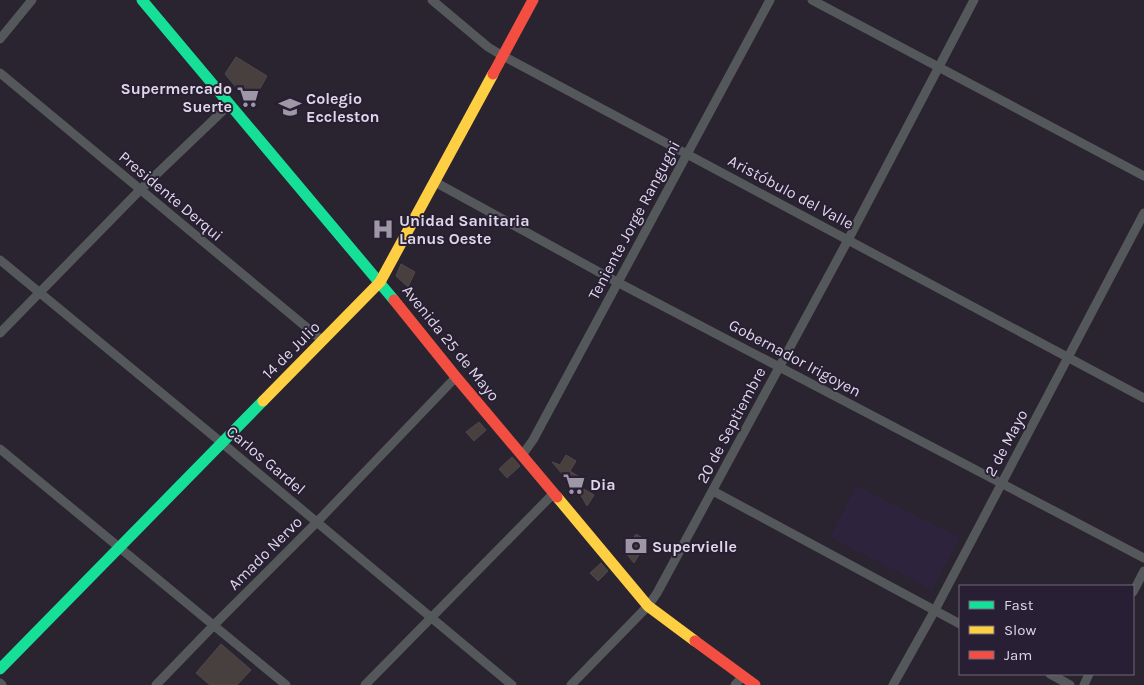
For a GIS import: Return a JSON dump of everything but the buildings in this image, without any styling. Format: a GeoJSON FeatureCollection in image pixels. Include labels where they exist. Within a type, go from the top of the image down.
{"type":"FeatureCollection","features":[{"type":"Feature","properties":{"kind":"main road","name":"Avenida 25 de Mayo"},"geometry":{"type":"LineString","coordinates":[[142,0],[380,282],[456,377],[523,454],[648,606],[739,680],[755,685]]}},
{"type":"Feature","properties":{"kind":"main road","name":"14 de Julio"},"geometry":{"type":"LineString","coordinates":[[0,670],[380,282],[533,0]]}},
{"type":"Feature","properties":{"kind":"street"},"geometry":{"type":"LineString","coordinates":[[0,39],[32,0]]}},
{"type":"Feature","properties":{"kind":"street","name":"Aristóbulo del Valle"},"geometry":{"type":"LineString","coordinates":[[432,0],[488,47],[503,56],[1144,398]]}},
{"type":"Feature","properties":{"kind":"street","name":"Teniente Jorge Rangugni"},"geometry":{"type":"LineString","coordinates":[[523,454],[533,440],[770,0]]}},
{"type":"Feature","properties":{"kind":"street"},"geometry":{"type":"LineString","coordinates":[[812,0],[1144,176]]}},
{"type":"Feature","properties":{"kind":"street","name":"20 de Septiembre"},"geometry":{"type":"LineString","coordinates":[[571,685],[648,606],[713,491],[974,0]]}},
{"type":"Feature","properties":{"kind":"street","name":"Presidente Derqui"},"geometry":{"type":"LineString","coordinates":[[0,73],[323,341]]}},
{"type":"Feature","properties":{"kind":"street"},"geometry":{"type":"LineString","coordinates":[[0,332],[140,190],[230,104]]}},
{"type":"Feature","properties":{"kind":"street","name":"Gobernador Irigoyen"},"geometry":{"type":"LineString","coordinates":[[435,182],[617,282],[1144,558]]}},
{"type":"Feature","properties":{"kind":"street","name":"2 de Mayo"},"geometry":{"type":"LineString","coordinates":[[893,685],[935,610],[1144,213]]}},
{"type":"Feature","properties":{"kind":"street","name":"Carlos Gardel"},"geometry":{"type":"LineString","coordinates":[[0,260],[512,685]]}},
{"type":"Feature","properties":{"kind":"street","name":"Amado Nervo"},"geometry":{"type":"LineString","coordinates":[[156,685],[317,522],[456,377]]}},
{"type":"Feature","properties":{"kind":"street"},"geometry":{"type":"LineString","coordinates":[[0,449],[286,685]]}},
{"type":"Feature","properties":{"kind":"street"},"geometry":{"type":"LineString","coordinates":[[713,491],[959,623]]}},
{"type":"Feature","properties":{"kind":"street"},"geometry":{"type":"LineString","coordinates":[[365,685],[554,493]]}},
{"type":"Feature","properties":{"kind":"street"},"geometry":{"type":"LineString","coordinates":[[1134,590],[1144,571]]}},
{"type":"Feature","properties":{"kind":"street"},"geometry":{"type":"LineString","coordinates":[[1052,675],[1070,685]]}},
{"type":"Feature","properties":{"kind":"shaded area"},"geometry":{"type":"Polygon","coordinates":[[[856,486],[960,538],[932,590],[830,537],[856,486]]]}},
{"type":"Feature","properties":{"kind":"traffic: fast"},"geometry":{"type":"LineString","coordinates":[[142,0],[394,300]]}},
{"type":"Feature","properties":{"kind":"traffic: fast"},"geometry":{"type":"LineString","coordinates":[[0,669],[263,401]]}},
{"type":"Feature","properties":{"kind":"traffic: slow"},"geometry":{"type":"LineString","coordinates":[[263,401],[380,282],[493,74]]}},
{"type":"Feature","properties":{"kind":"traffic: slow"},"geometry":{"type":"LineString","coordinates":[[557,497],[648,606],[695,641]]}},
{"type":"Feature","properties":{"kind":"traffic: jam"},"geometry":{"type":"LineString","coordinates":[[493,74],[533,0]]}},
{"type":"Feature","properties":{"kind":"traffic: jam"},"geometry":{"type":"LineString","coordinates":[[394,300],[557,497]]}},
{"type":"Feature","properties":{"kind":"traffic: jam"},"geometry":{"type":"LineString","coordinates":[[695,641],[755,685]]}},
{"type":"Feature","properties":{"kind":"place","name":"Supermercado Suerte"},"geometry":{"type":"Point","coordinates":[248,97]}},
{"type":"Feature","properties":{"kind":"place","name":"Colegio Eccleston"},"geometry":{"type":"Point","coordinates":[290,107]}},
{"type":"Feature","properties":{"kind":"place","name":"Unidad Sanitaria Lanus Oeste"},"geometry":{"type":"Point","coordinates":[383,229]}},
{"type":"Feature","properties":{"kind":"place","name":"Dia"},"geometry":{"type":"Point","coordinates":[574,484]}},
{"type":"Feature","properties":{"kind":"place","name":"Supervielle"},"geometry":{"type":"Point","coordinates":[636,546]}}]}
